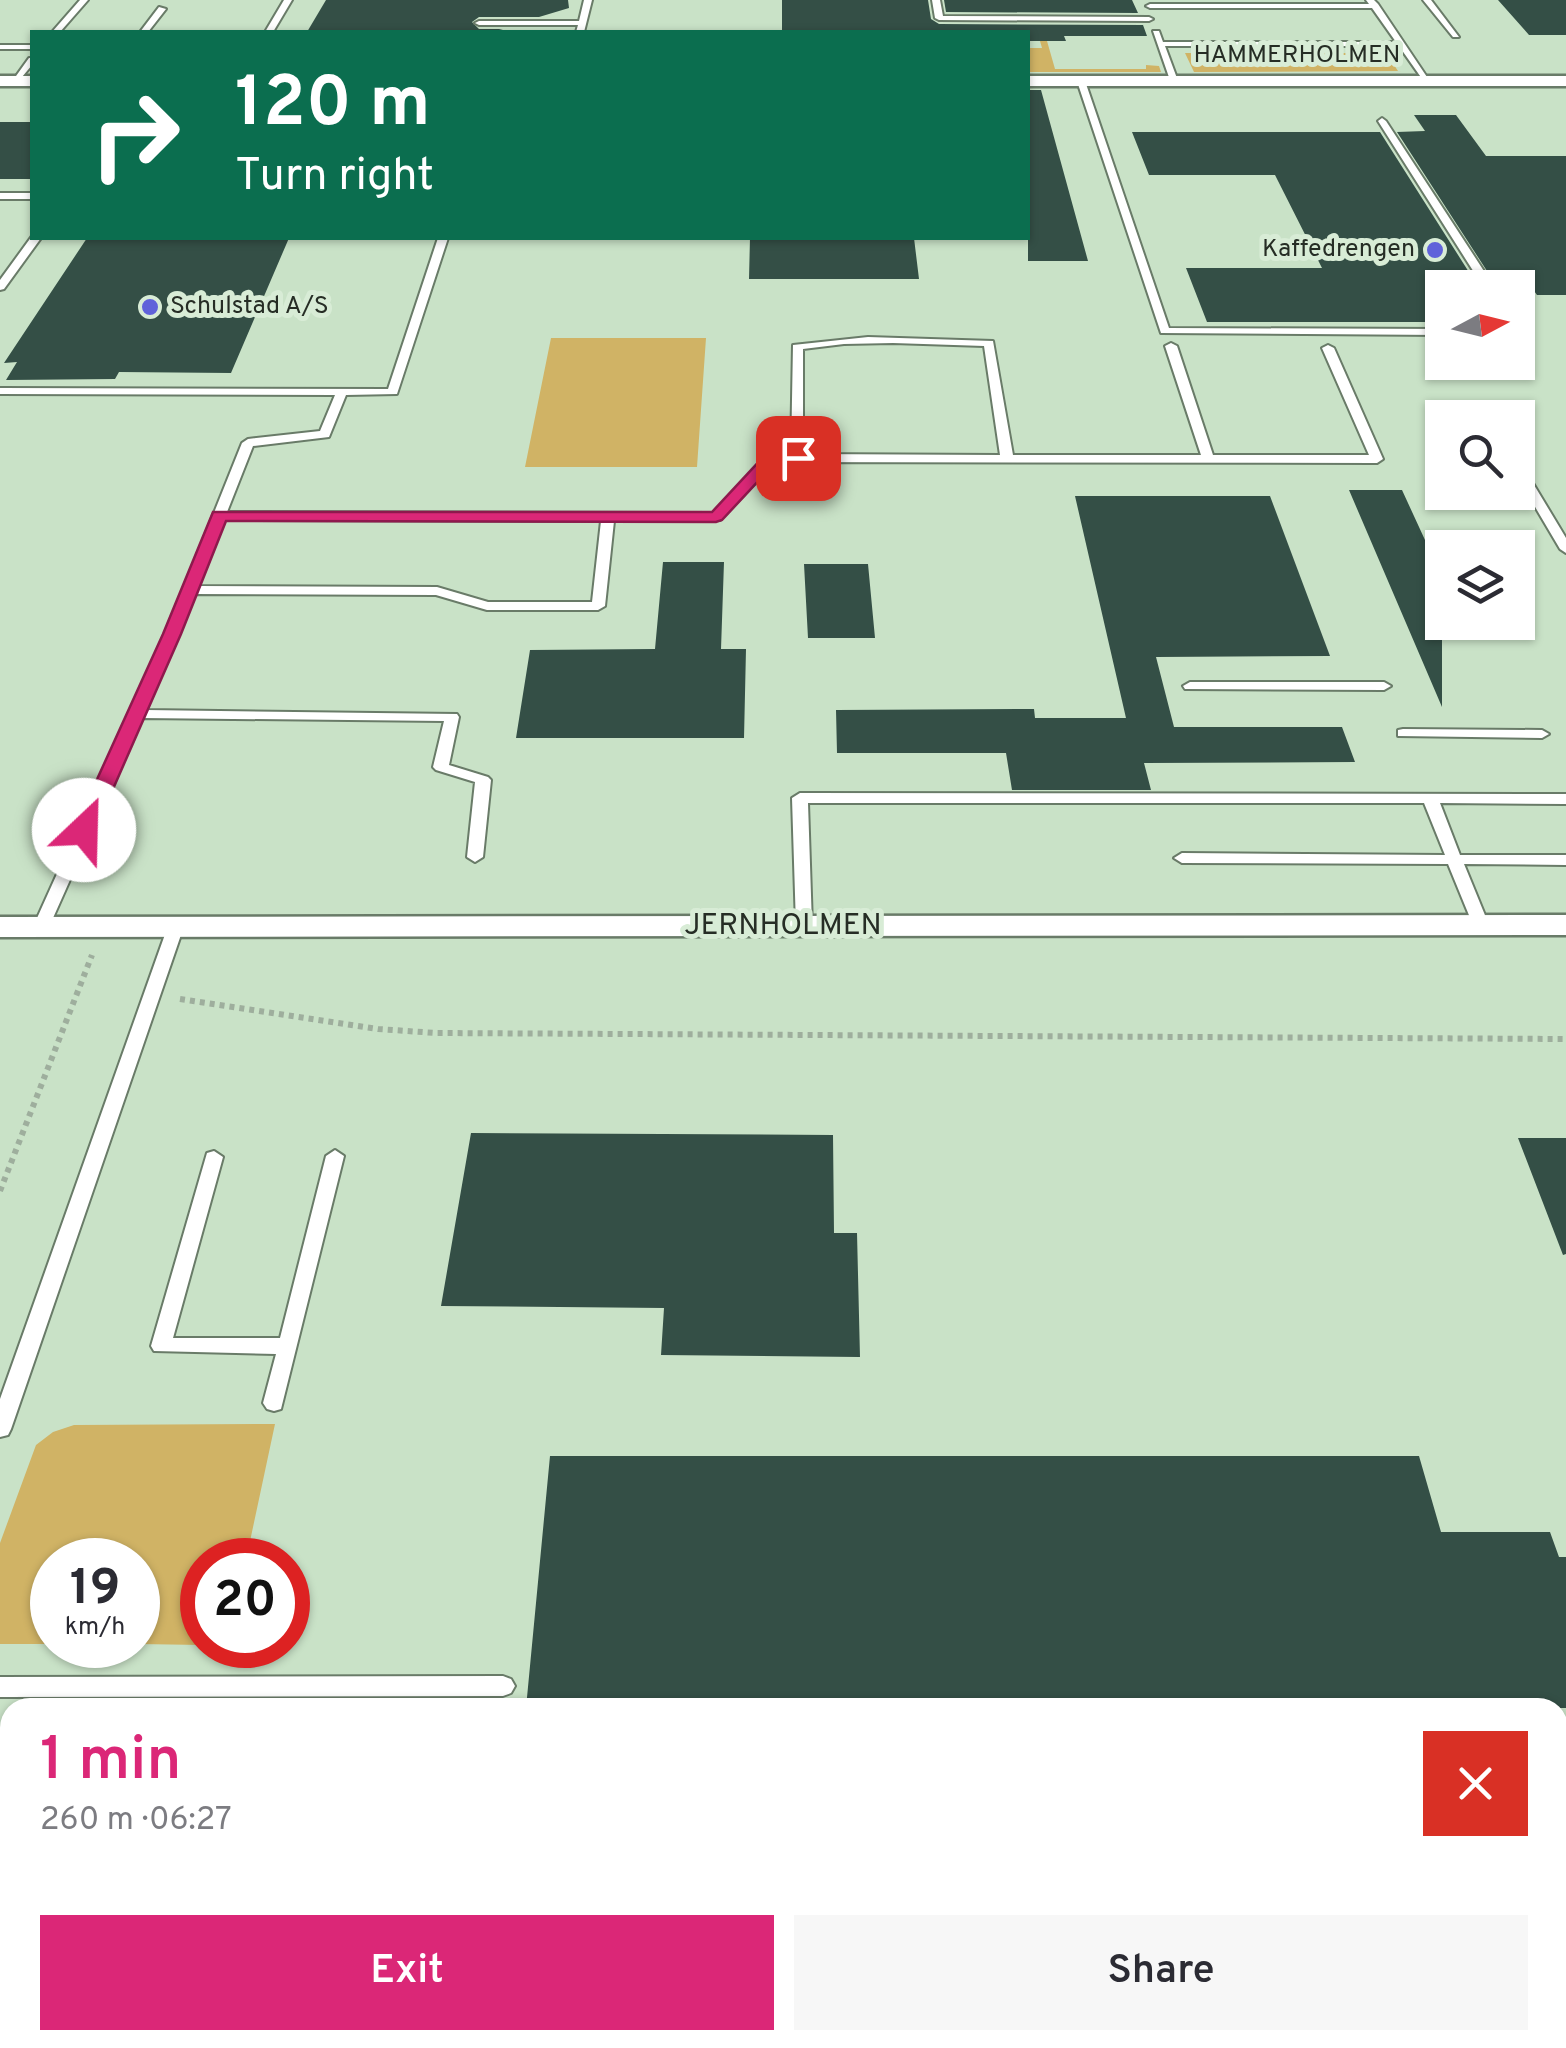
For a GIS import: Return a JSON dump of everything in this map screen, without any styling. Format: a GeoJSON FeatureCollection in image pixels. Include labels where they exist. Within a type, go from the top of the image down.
{"type":"FeatureCollection","features":[{"type":"Feature","properties":{"kind":"street","name":"HAMMERHOLMEN"},"geometry":{"type":"LineString","coordinates":[[1030,81],[1566,81]]}},
{"type":"Feature","properties":{"kind":"street","name":"JERNHOLMEN"},"geometry":{"type":"LineString","coordinates":[[0,926],[1566,924]]}},
{"type":"Feature","properties":{"kind":"lane"},"geometry":{"type":"LineString","coordinates":[[58,30],[84,0]]}},
{"type":"Feature","properties":{"kind":"lane"},"geometry":{"type":"LineString","coordinates":[[270,30],[288,0]]}},
{"type":"Feature","properties":{"kind":"lane"},"geometry":{"type":"LineString","coordinates":[[479,23],[581,28],[588,0]]}},
{"type":"Feature","properties":{"kind":"lane"},"geometry":{"type":"LineString","coordinates":[[936,0],[939,18],[1149,18]]}},
{"type":"Feature","properties":{"kind":"lane"},"geometry":{"type":"LineString","coordinates":[[1427,0],[1456,35]]}},
{"type":"Feature","properties":{"kind":"lane"},"geometry":{"type":"LineString","coordinates":[[1174,81],[1149,18],[1148,3],[1372,3],[1428,81]]}},
{"type":"Feature","properties":{"kind":"lane"},"geometry":{"type":"LineString","coordinates":[[146,30],[162,9]]}},
{"type":"Feature","properties":{"kind":"lane"},"geometry":{"type":"LineString","coordinates":[[1160,44],[1402,44]]}},
{"type":"Feature","properties":{"kind":"lane"},"geometry":{"type":"LineString","coordinates":[[0,47],[30,47]]}},
{"type":"Feature","properties":{"kind":"lane"},"geometry":{"type":"LineString","coordinates":[[1082,81],[1165,330],[1425,332]]}},
{"type":"Feature","properties":{"kind":"lane"},"geometry":{"type":"LineString","coordinates":[[1382,121],[1478,270]]}},
{"type":"Feature","properties":{"kind":"lane"},"geometry":{"type":"LineString","coordinates":[[1,197],[30,196]]}},
{"type":"Feature","properties":{"kind":"lane"},"geometry":{"type":"LineString","coordinates":[[0,287],[35,240]]}},
{"type":"Feature","properties":{"kind":"lane"},"geometry":{"type":"LineString","coordinates":[[0,392],[393,392],[442,240]]}},
{"type":"Feature","properties":{"kind":"lane"},"geometry":{"type":"LineString","coordinates":[[798,458],[797,347],[819,342],[872,342],[989,343],[1007,458]]}},
{"type":"Feature","properties":{"kind":"lane"},"geometry":{"type":"LineString","coordinates":[[1171,346],[1208,458]]}},
{"type":"Feature","properties":{"kind":"lane"},"geometry":{"type":"LineString","coordinates":[[219,516],[716,517],[772,458],[1377,458],[1328,348]]}},
{"type":"Feature","properties":{"kind":"lane"},"geometry":{"type":"LineString","coordinates":[[41,926],[190,590],[248,443],[325,434],[342,392]]}},
{"type":"Feature","properties":{"kind":"lane"},"geometry":{"type":"LineString","coordinates":[[1535,496],[1566,549]]}},
{"type":"Feature","properties":{"kind":"lane"},"geometry":{"type":"LineString","coordinates":[[190,590],[437,591],[487,606],[598,606],[608,517]]}},
{"type":"Feature","properties":{"kind":"lane"},"geometry":{"type":"LineString","coordinates":[[1190,686],[1384,686]]}},
{"type":"Feature","properties":{"kind":"lane"},"geometry":{"type":"LineString","coordinates":[[136,714],[452,717],[441,767],[483,780],[475,857]]}},
{"type":"Feature","properties":{"kind":"lane"},"geometry":{"type":"LineString","coordinates":[[1403,733],[1542,734]]}},
{"type":"Feature","properties":{"kind":"lane"},"geometry":{"type":"LineString","coordinates":[[804,926],[800,798],[1566,799]]}},
{"type":"Feature","properties":{"kind":"lane"},"geometry":{"type":"LineString","coordinates":[[1430,799],[1481,925]]}},
{"type":"Feature","properties":{"kind":"lane"},"geometry":{"type":"LineString","coordinates":[[1182,858],[1566,860]]}},
{"type":"Feature","properties":{"kind":"lane"},"geometry":{"type":"LineString","coordinates":[[0,1429],[176,926]]}},
{"type":"Feature","properties":{"kind":"lane"},"geometry":{"type":"LineString","coordinates":[[274,1403],[335,1156]]}},
{"type":"Feature","properties":{"kind":"lane"},"geometry":{"type":"LineString","coordinates":[[214,1158],[161,1346],[288,1346]]}},
{"type":"Feature","properties":{"kind":"lane"},"geometry":{"type":"LineString","coordinates":[[0,1687],[130,1697],[503,1686]]}},
{"type":"Feature","properties":{"kind":"path"},"geometry":{"type":"LineString","coordinates":[[0,1192],[104,926]]}},
{"type":"Feature","properties":{"kind":"path"},"geometry":{"type":"LineString","coordinates":[[152,996],[378,1029],[436,1033],[1566,1039]]}},
{"type":"Feature","properties":{"kind":"shaded area"},"geometry":{"type":"Polygon","coordinates":[[[0,0],[1566,0],[1566,1698],[0,1698],[0,0]]]}},
{"type":"Feature","properties":{"kind":"shaded area"},"geometry":{"type":"Polygon","coordinates":[[[1040,41],[1047,41],[1055,69],[1146,69],[1146,65],[1159,66],[1161,72],[1030,72],[1030,48],[1042,48],[1040,41]]]}},
{"type":"Feature","properties":{"kind":"shaded area"},"geometry":{"type":"Polygon","coordinates":[[[1185,53],[1386,53],[1398,71],[1406,71],[1194,72],[1185,53]]]}},
{"type":"Feature","properties":{"kind":"shaded area"},"geometry":{"type":"Polygon","coordinates":[[[551,338],[706,338],[697,467],[525,467],[551,338]]]}},
{"type":"Feature","properties":{"kind":"shaded area"},"geometry":{"type":"Polygon","coordinates":[[[275,1424],[251,1538],[180,1538],[180,1645],[160,1644],[160,1538],[30,1538],[30,1644],[0,1644],[0,1543],[36,1445],[53,1432],[74,1425],[275,1424]]]}},
{"type":"Feature","properties":{"kind":"building"},"geometry":{"type":"Polygon","coordinates":[[[326,0],[568,0],[569,8],[539,17],[479,17],[472,22],[479,29],[503,29],[499,30],[308,30],[326,0]]]}},
{"type":"Feature","properties":{"kind":"building"},"geometry":{"type":"Polygon","coordinates":[[[782,0],[928,0],[931,19],[939,24],[1143,25],[1147,36],[1064,36],[1066,41],[1030,41],[1030,30],[782,30],[782,0]]]}},
{"type":"Feature","properties":{"kind":"building"},"geometry":{"type":"Polygon","coordinates":[[[944,0],[1132,0],[1138,13],[946,12],[944,0]]]}},
{"type":"Feature","properties":{"kind":"building"},"geometry":{"type":"Polygon","coordinates":[[[1498,0],[1566,0],[1566,35],[1529,35],[1498,0]]]}},
{"type":"Feature","properties":{"kind":"building"},"geometry":{"type":"Polygon","coordinates":[[[1030,90],[1041,90],[1088,261],[1028,261],[1030,90]]]}},
{"type":"Feature","properties":{"kind":"building"},"geometry":{"type":"Polygon","coordinates":[[[1414,115],[1456,115],[1486,156],[1566,156],[1566,295],[1537,295],[1535,270],[1486,270],[1397,132],[1425,131],[1414,115]]]}},
{"type":"Feature","properties":{"kind":"building"},"geometry":{"type":"Polygon","coordinates":[[[0,122],[30,122],[30,179],[0,179],[0,122]]]}},
{"type":"Feature","properties":{"kind":"building"},"geometry":{"type":"Polygon","coordinates":[[[1132,132],[1380,132],[1468,270],[1425,270],[1425,322],[1207,322],[1186,268],[1322,268],[1275,175],[1149,175],[1132,132]]]}},
{"type":"Feature","properties":{"kind":"building","name":"Schulstad A/S"},"geometry":{"type":"Polygon","coordinates":[[[86,240],[288,240],[231,373],[119,372],[115,379],[6,380],[17,362],[4,363],[86,240]]]}},
{"type":"Feature","properties":{"kind":"building"},"geometry":{"type":"Polygon","coordinates":[[[750,240],[914,240],[919,279],[749,279],[750,240]]]}},
{"type":"Feature","properties":{"kind":"building"},"geometry":{"type":"Polygon","coordinates":[[[1349,490],[1402,490],[1425,540],[1425,640],[1442,640],[1442,707],[1349,490]]]}},
{"type":"Feature","properties":{"kind":"building"},"geometry":{"type":"Polygon","coordinates":[[[1075,496],[1270,496],[1330,656],[1156,657],[1174,727],[1342,727],[1355,762],[1144,763],[1151,790],[1012,790],[1006,753],[837,753],[836,710],[1034,709],[1035,718],[1126,718],[1075,496]]]}},
{"type":"Feature","properties":{"kind":"building"},"geometry":{"type":"Polygon","coordinates":[[[663,562],[724,562],[721,649],[746,649],[744,738],[516,738],[530,650],[655,649],[663,562]]]}},
{"type":"Feature","properties":{"kind":"building"},"geometry":{"type":"Polygon","coordinates":[[[804,564],[868,564],[875,638],[808,638],[804,564]]]}},
{"type":"Feature","properties":{"kind":"building"},"geometry":{"type":"Polygon","coordinates":[[[471,1133],[833,1135],[834,1233],[857,1233],[860,1357],[661,1355],[664,1308],[441,1306],[471,1133]]]}},
{"type":"Feature","properties":{"kind":"building"},"geometry":{"type":"Polygon","coordinates":[[[1518,1138],[1566,1138],[1566,1254],[1563,1255],[1518,1138]]]}},
{"type":"Feature","properties":{"kind":"building"},"geometry":{"type":"Polygon","coordinates":[[[550,1456],[1419,1456],[1441,1532],[1550,1532],[1559,1557],[1566,1557],[1566,1698],[527,1698],[550,1456]]]}},
{"type":"Feature","properties":{"kind":"place","name":"Kaffedrengen"},"geometry":{"type":"Point","coordinates":[1435,250]}},
{"type":"Feature","properties":{"kind":"place","name":"Schulstad A/S"},"geometry":{"type":"Point","coordinates":[150,307]}},
{"type":"Feature","properties":{"kind":"route"},"geometry":{"type":"LineString","coordinates":[[84,830],[172,634],[219,516],[716,517],[772,458],[798,458]]}}]}
